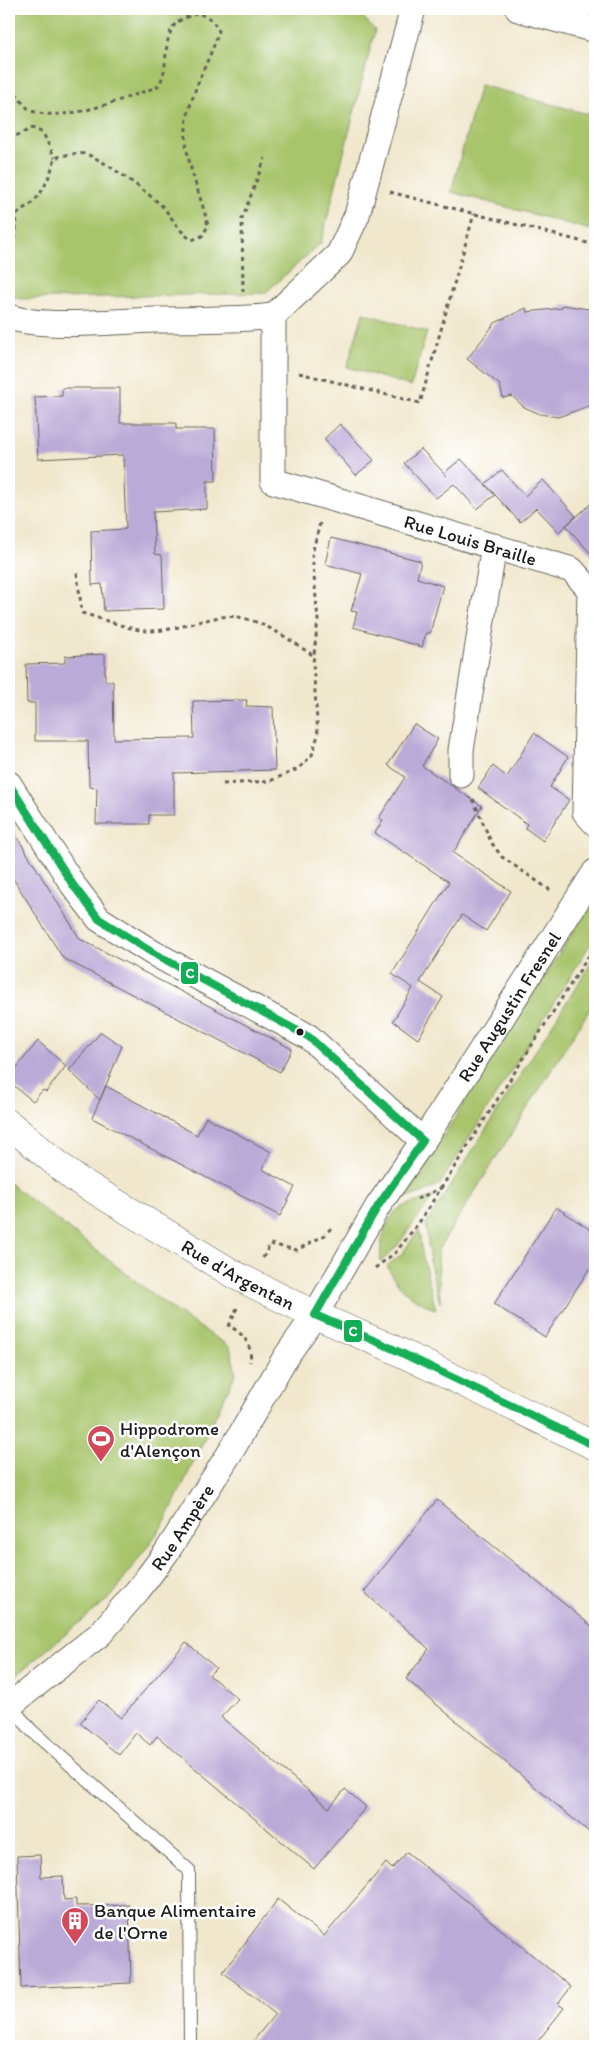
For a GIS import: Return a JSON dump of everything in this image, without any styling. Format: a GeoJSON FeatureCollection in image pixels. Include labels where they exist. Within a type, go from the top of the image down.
{"type":"FeatureCollection","features":[{"type":"Feature","properties":{"kind":"main road","name":"Rue d'Argentan"},"geometry":{"type":"LineString","coordinates":[[9,1124],[73,1177],[235,1274],[315,1315],[389,1347],[595,1446]]}},
{"type":"Feature","properties":{"kind":"street"},"geometry":{"type":"LineString","coordinates":[[9,317],[58,323],[244,320],[273,316],[339,254],[357,215],[413,9]]}},
{"type":"Feature","properties":{"kind":"street"},"geometry":{"type":"LineString","coordinates":[[518,9],[595,30]]}},
{"type":"Feature","properties":{"kind":"street","name":"Rue Louis Braille"},"geometry":{"type":"LineString","coordinates":[[273,316],[273,481],[572,570],[590,590],[585,812],[595,823]]}},
{"type":"Feature","properties":{"kind":"street"},"geometry":{"type":"LineString","coordinates":[[461,775],[461,750],[494,546]]}},
{"type":"Feature","properties":{"kind":"street"},"geometry":{"type":"LineString","coordinates":[[9,784],[99,919],[153,953],[310,1038],[423,1141]]}},
{"type":"Feature","properties":{"kind":"street","name":"Rue Augustin Fresnel"},"geometry":{"type":"LineString","coordinates":[[315,1315],[378,1206],[423,1141],[595,872]]}},
{"type":"Feature","properties":{"kind":"street","name":"Rue Ampère"},"geometry":{"type":"LineString","coordinates":[[9,1705],[100,1634],[138,1590],[200,1502],[285,1358],[315,1315]]}},
{"type":"Feature","properties":{"kind":"lane"},"geometry":{"type":"LineString","coordinates":[[9,1705],[31,1730],[189,1870],[190,2046]]}},
{"type":"Feature","properties":{"kind":"path"},"geometry":{"type":"LineString","coordinates":[[9,80],[20,101],[34,112],[60,114],[90,108],[157,87],[164,79],[168,40],[177,22],[198,13],[211,19],[219,31],[196,89],[188,116],[186,140],[208,226],[202,236],[192,240],[182,234],[161,206],[101,160],[86,154],[55,158]]}},
{"type":"Feature","properties":{"kind":"path"},"geometry":{"type":"LineString","coordinates":[[9,138],[33,128],[43,133],[55,158],[50,178],[42,192],[30,204],[20,210],[16,221],[17,232],[12,243],[9,245]]}},
{"type":"Feature","properties":{"kind":"path"},"geometry":{"type":"LineString","coordinates":[[244,320],[241,259],[242,219],[265,158]]}},
{"type":"Feature","properties":{"kind":"path"},"geometry":{"type":"LineString","coordinates":[[365,185],[595,245]]}},
{"type":"Feature","properties":{"kind":"path"},"geometry":{"type":"LineString","coordinates":[[273,367],[420,403],[474,214]]}},
{"type":"Feature","properties":{"kind":"path"},"geometry":{"type":"LineString","coordinates":[[223,784],[270,780],[298,769],[312,755],[318,735],[314,656],[318,620],[312,554],[327,497]]}},
{"type":"Feature","properties":{"kind":"path"},"geometry":{"type":"LineString","coordinates":[[77,573],[82,613],[147,631],[177,628],[222,617],[252,621],[286,637],[314,656]]}},
{"type":"Feature","properties":{"kind":"path"},"geometry":{"type":"LineString","coordinates":[[461,775],[491,842],[502,856],[573,907]]}},
{"type":"Feature","properties":{"kind":"path"},"geometry":{"type":"LineString","coordinates":[[442,1188],[595,946]]}},
{"type":"Feature","properties":{"kind":"green space"},"geometry":{"type":"Polygon","coordinates":[[[9,9],[355,9],[375,30],[321,243],[265,293],[21,299],[9,295],[9,9]]]}},
{"type":"Feature","properties":{"kind":"green space"},"geometry":{"type":"Polygon","coordinates":[[[480,85],[595,116],[595,231],[451,192],[480,85]]]}},
{"type":"Feature","properties":{"kind":"green space"},"geometry":{"type":"Polygon","coordinates":[[[363,313],[427,332],[411,386],[347,367],[363,313]]]}},
{"type":"Feature","properties":{"kind":"green space"},"geometry":{"type":"Polygon","coordinates":[[[595,897],[595,937],[440,1184],[422,1193],[404,1198],[595,897]]]}},
{"type":"Feature","properties":{"kind":"green space"},"geometry":{"type":"Polygon","coordinates":[[[595,957],[595,1001],[438,1250],[440,1303],[430,1264],[426,1224],[595,957]]]}},
{"type":"Feature","properties":{"kind":"green space","name":"Hippodrome d'Alençon"},"geometry":{"type":"Polygon","coordinates":[[[9,1183],[172,1309],[230,1347],[236,1373],[165,1522],[112,1596],[9,1681],[9,1183]]]}},
{"type":"Feature","properties":{"kind":"green space"},"geometry":{"type":"Polygon","coordinates":[[[434,1196],[396,1247],[381,1262],[380,1256],[384,1232],[395,1212],[404,1206],[434,1196]]]}},
{"type":"Feature","properties":{"kind":"green space"},"geometry":{"type":"Polygon","coordinates":[[[419,1230],[422,1254],[436,1310],[407,1293],[387,1266],[401,1255],[419,1230]]]}},
{"type":"Feature","properties":{"kind":"building"},"geometry":{"type":"Polygon","coordinates":[[[563,305],[595,310],[595,401],[589,406],[558,417],[540,414],[524,407],[512,396],[503,398],[500,385],[467,359],[495,323],[526,308],[527,312],[562,308],[563,305]]]}},
{"type":"Feature","properties":{"kind":"building"},"geometry":{"type":"Polygon","coordinates":[[[62,388],[120,388],[120,423],[176,423],[176,429],[215,429],[216,481],[207,481],[207,509],[153,512],[155,554],[162,555],[164,609],[104,611],[102,584],[92,585],[91,531],[126,529],[123,455],[38,459],[35,397],[62,396],[62,388]]]}},
{"type":"Feature","properties":{"kind":"building"},"geometry":{"type":"Polygon","coordinates":[[[340,424],[374,460],[356,475],[324,439],[340,424]]]}},
{"type":"Feature","properties":{"kind":"building"},"geometry":{"type":"Polygon","coordinates":[[[421,449],[444,473],[461,459],[495,495],[477,509],[454,484],[436,498],[404,463],[421,449]]]}},
{"type":"Feature","properties":{"kind":"building"},"geometry":{"type":"Polygon","coordinates":[[[502,470],[525,496],[543,480],[576,516],[559,532],[536,508],[520,522],[485,484],[502,470]]]}},
{"type":"Feature","properties":{"kind":"building"},"geometry":{"type":"Polygon","coordinates":[[[595,500],[595,558],[566,526],[595,500]]]}},
{"type":"Feature","properties":{"kind":"building"},"geometry":{"type":"Polygon","coordinates":[[[331,538],[421,561],[417,578],[443,586],[430,633],[426,633],[422,647],[353,627],[357,612],[351,611],[362,574],[325,564],[331,538]]]}},
{"type":"Feature","properties":{"kind":"building"},"geometry":{"type":"Polygon","coordinates":[[[105,654],[105,681],[113,681],[114,739],[194,738],[193,701],[247,700],[246,706],[273,707],[275,770],[174,773],[174,815],[149,815],[149,824],[96,824],[97,788],[89,787],[88,741],[35,741],[35,703],[27,703],[26,664],[65,663],[65,656],[105,654]]]}},
{"type":"Feature","properties":{"kind":"building"},"geometry":{"type":"Polygon","coordinates":[[[414,724],[438,739],[422,766],[482,806],[453,853],[511,891],[486,931],[462,915],[420,982],[443,997],[418,1039],[393,1021],[413,988],[392,974],[449,882],[375,833],[383,820],[379,818],[405,777],[388,765],[414,724]]]}},
{"type":"Feature","properties":{"kind":"building"},"geometry":{"type":"Polygon","coordinates":[[[534,733],[568,757],[550,787],[569,800],[543,841],[525,828],[527,824],[478,788],[493,766],[507,777],[534,733]]]}},
{"type":"Feature","properties":{"kind":"building"},"geometry":{"type":"Polygon","coordinates":[[[9,824],[80,939],[292,1049],[280,1072],[63,958],[9,872],[9,824]]]}},
{"type":"Feature","properties":{"kind":"building"},"geometry":{"type":"Polygon","coordinates":[[[101,1032],[122,1046],[100,1100],[69,1070],[101,1032]]]}},
{"type":"Feature","properties":{"kind":"building"},"geometry":{"type":"Polygon","coordinates":[[[38,1041],[66,1066],[46,1092],[43,1090],[33,1101],[9,1082],[9,1077],[38,1041]]]}},
{"type":"Feature","properties":{"kind":"building"},"geometry":{"type":"Polygon","coordinates":[[[106,1086],[197,1135],[206,1117],[271,1152],[262,1169],[295,1187],[280,1216],[92,1118],[106,1086]]]}},
{"type":"Feature","properties":{"kind":"building"},"geometry":{"type":"Polygon","coordinates":[[[556,1207],[595,1233],[595,1260],[545,1337],[494,1304],[556,1207]]]}},
{"type":"Feature","properties":{"kind":"building"},"geometry":{"type":"Polygon","coordinates":[[[437,1500],[595,1629],[595,1837],[406,1679],[429,1649],[364,1592],[437,1500]]]}},
{"type":"Feature","properties":{"kind":"building"},"geometry":{"type":"Polygon","coordinates":[[[186,1642],[216,1668],[209,1675],[238,1699],[221,1717],[329,1808],[345,1789],[366,1807],[314,1869],[157,1736],[150,1745],[136,1733],[119,1755],[80,1723],[99,1700],[121,1718],[186,1642]]]}},
{"type":"Feature","properties":{"kind":"building"},"geometry":{"type":"Polygon","coordinates":[[[407,1852],[571,1987],[558,2004],[564,2008],[534,2046],[249,2046],[275,2014],[223,1972],[278,1899],[324,1936],[386,1863],[392,1869],[407,1852]]]}},
{"type":"Feature","properties":{"kind":"building","name":"Banque Alimentaire de l'Orne"},"geometry":{"type":"Polygon","coordinates":[[[40,1855],[41,1877],[63,1876],[64,1900],[76,1899],[76,1906],[129,1905],[131,1983],[21,1988],[17,1856],[40,1855]]]}},
{"type":"Feature","properties":{"kind":"transit line","name":"C"},"geometry":{"type":"LineString","coordinates":[[9,784],[73,885],[99,919],[153,953],[309,1037],[423,1141],[378,1206],[315,1315],[389,1347],[595,1446]]}},
{"type":"Feature","properties":{"kind":"place","name":"Hippodrome d'Alençon"},"geometry":{"type":"Point","coordinates":[101,1463]}},
{"type":"Feature","properties":{"kind":"place","name":"Banque Alimentaire de l'Orne"},"geometry":{"type":"Point","coordinates":[75,1945]}}]}
